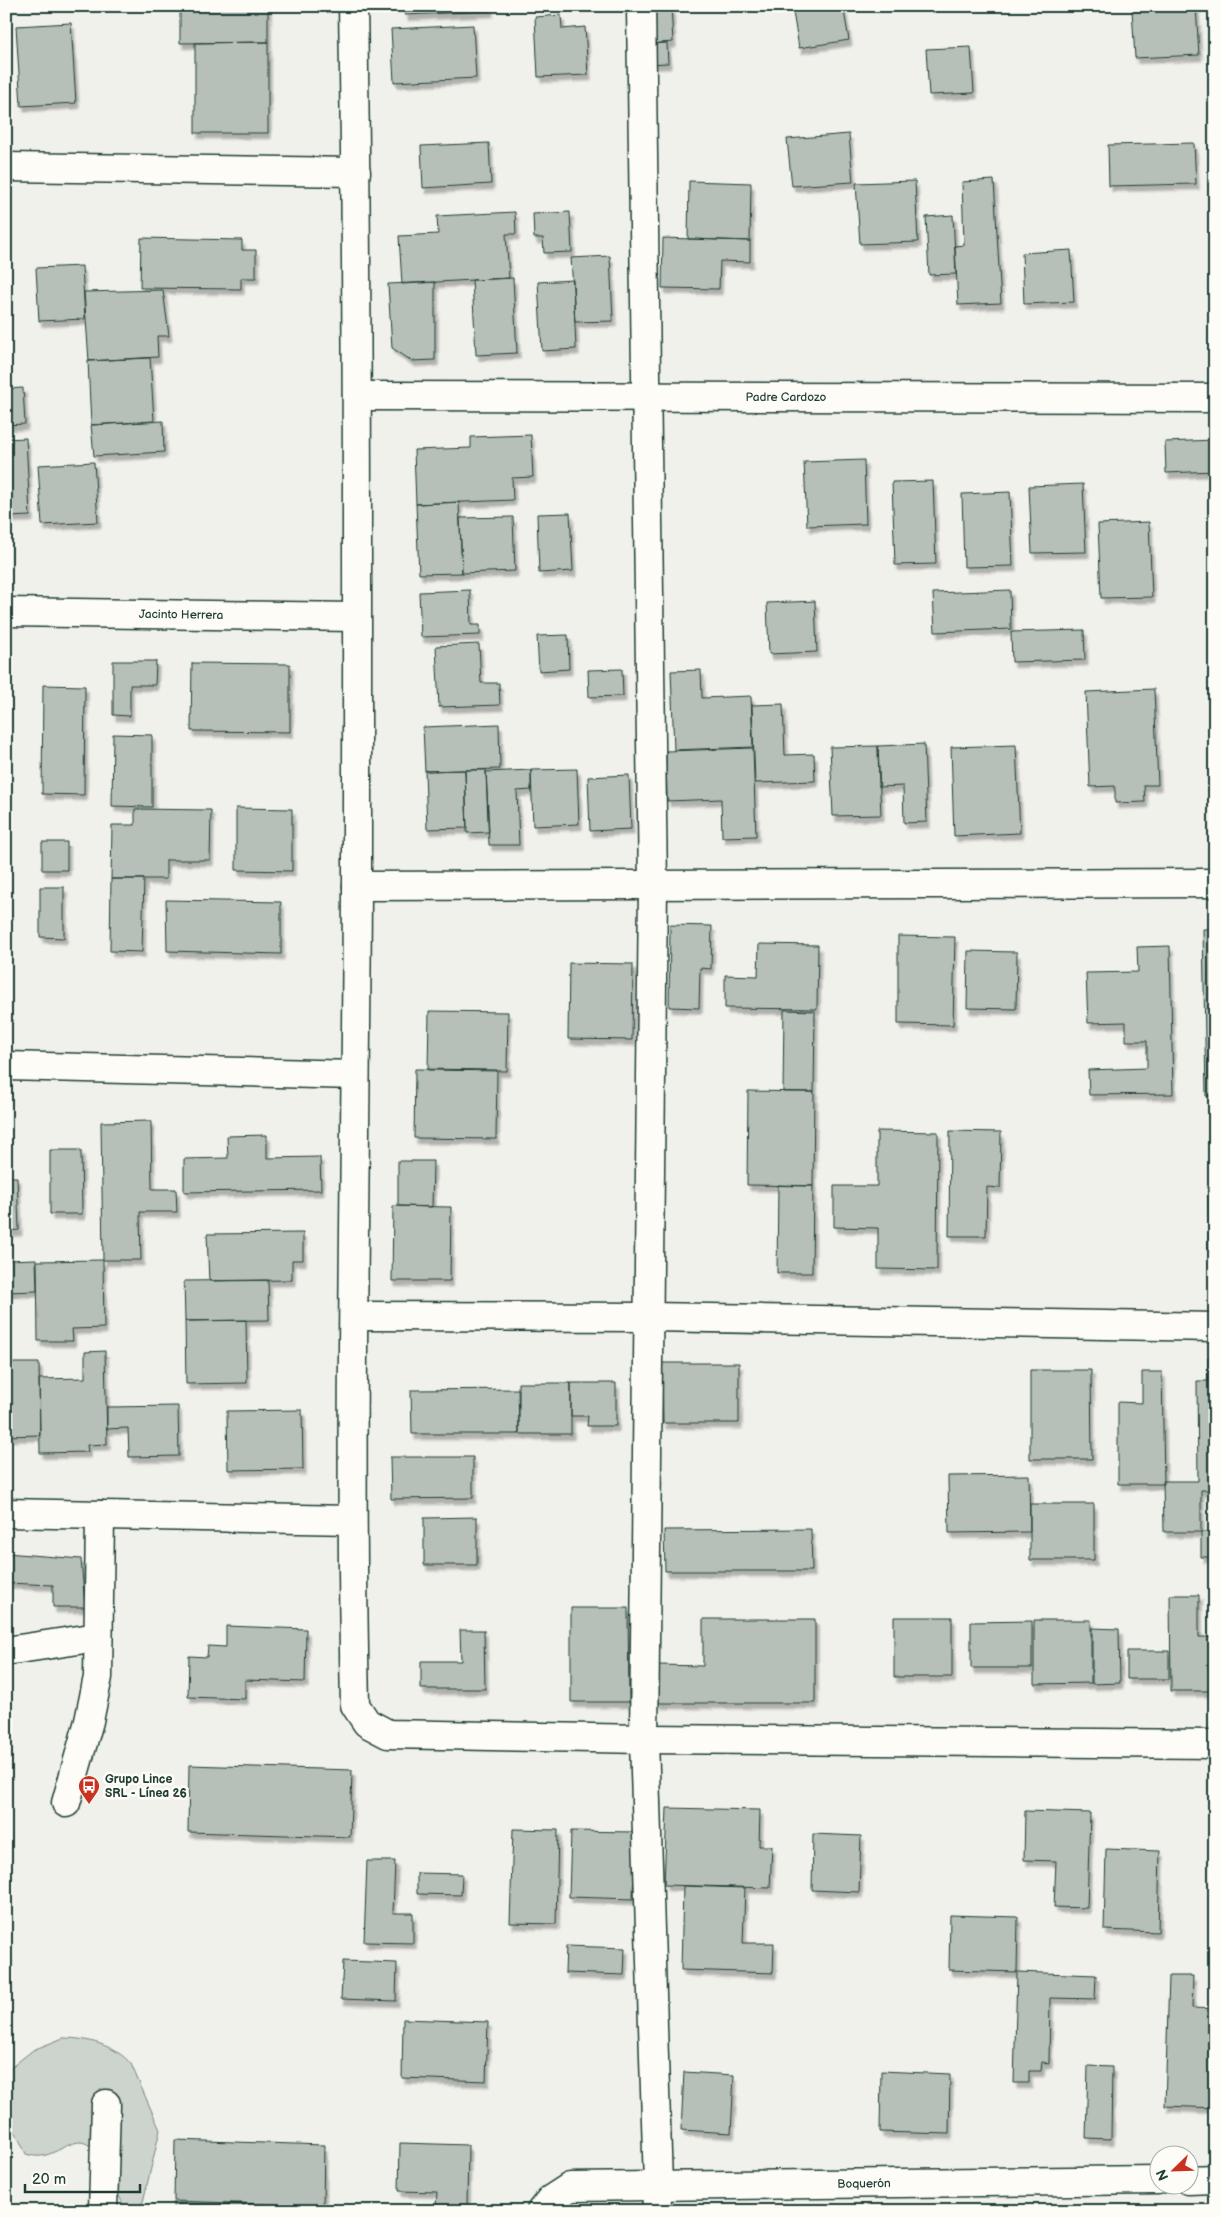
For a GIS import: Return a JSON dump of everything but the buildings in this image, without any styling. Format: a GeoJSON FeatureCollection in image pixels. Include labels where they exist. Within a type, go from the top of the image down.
{"type":"FeatureCollection","features":[{"type":"Feature","properties":{"kind":"street"},"geometry":{"type":"LineString","coordinates":[[353,6],[356,172],[357,886],[351,1520],[355,1706],[367,1724],[388,1734],[644,1739],[1215,1744]]}},
{"type":"Feature","properties":{"kind":"street"},"geometry":{"type":"LineString","coordinates":[[640,6],[653,887],[650,1316],[644,1739],[657,2198]]}},
{"type":"Feature","properties":{"kind":"street"},"geometry":{"type":"LineString","coordinates":[[6,168],[356,172]]}},
{"type":"Feature","properties":{"kind":"street","name":"Padre Cardozo"},"geometry":{"type":"LineString","coordinates":[[357,396],[1215,398]]}},
{"type":"Feature","properties":{"kind":"street","name":"Jacinto Herrera"},"geometry":{"type":"LineString","coordinates":[[6,612],[356,617]]}},
{"type":"Feature","properties":{"kind":"street"},"geometry":{"type":"LineString","coordinates":[[357,886],[653,887],[1215,882]]}},
{"type":"Feature","properties":{"kind":"street"},"geometry":{"type":"LineString","coordinates":[[6,1066],[355,1075]]}},
{"type":"Feature","properties":{"kind":"street"},"geometry":{"type":"LineString","coordinates":[[354,1316],[650,1316],[1215,1327]]}},
{"type":"Feature","properties":{"kind":"street"},"geometry":{"type":"LineString","coordinates":[[6,1513],[351,1520]]}},
{"type":"Feature","properties":{"kind":"street"},"geometry":{"type":"LineString","coordinates":[[66,1803],[89,1720],[98,1677],[100,1515]]}},
{"type":"Feature","properties":{"kind":"street"},"geometry":{"type":"LineString","coordinates":[[6,1651],[98,1638]]}},
{"type":"Feature","properties":{"kind":"street"},"geometry":{"type":"LineString","coordinates":[[102,2211],[106,2104]]}},
{"type":"Feature","properties":{"kind":"street"},"geometry":{"type":"LineString","coordinates":[[1198,2180],[1215,2179]]}},
{"type":"Feature","properties":{"kind":"street","name":"Boquerón"},"geometry":{"type":"LineString","coordinates":[[541,2211],[550,2200],[570,2188],[657,2198],[1148,2180]]}},
{"type":"Feature","properties":{"kind":"shaded area"},"geometry":{"type":"Polygon","coordinates":[[[63,2038],[91,2041],[109,2047],[124,2057],[131,2064],[160,2130],[143,2202],[136,2208],[125,2209],[108,2172],[97,2153],[91,2147],[79,2142],[44,2156],[26,2154],[6,2112],[6,2073],[9,2069],[33,2050],[63,2038]]]}},
{"type":"Feature","properties":{"kind":"place","name":"Grupo Lince SRL - Línea 26"},"geometry":{"type":"Point","coordinates":[89,1805]}}]}
